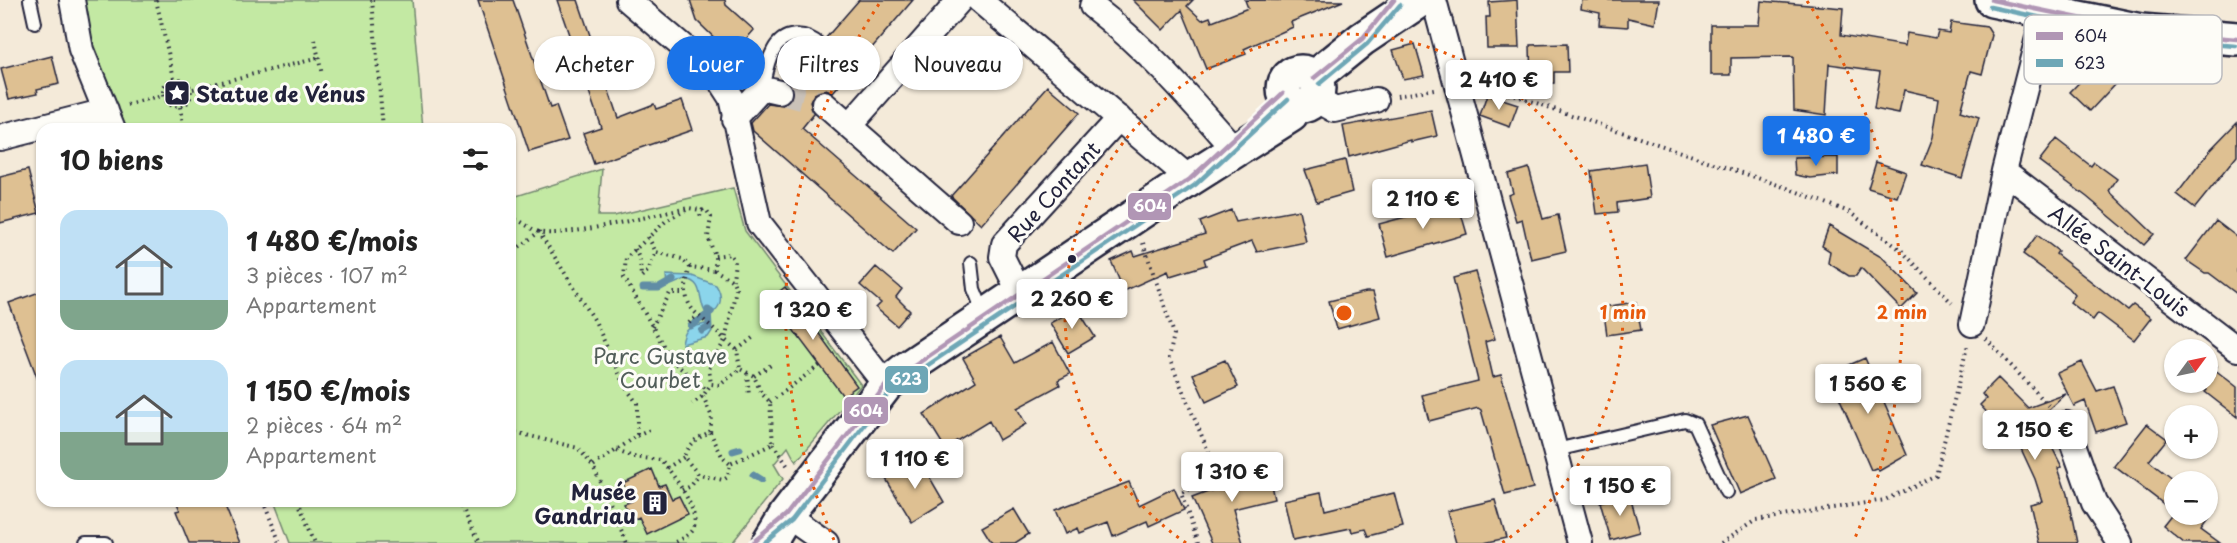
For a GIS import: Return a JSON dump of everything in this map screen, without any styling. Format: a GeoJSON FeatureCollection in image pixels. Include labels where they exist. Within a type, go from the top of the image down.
{"type":"FeatureCollection","features":[{"type":"Feature","properties":{"kind":"main road"},"geometry":{"type":"LineString","coordinates":[[770,543],[786,515],[886,386],[906,369],[985,316],[1014,281],[1130,218],[1180,170],[1229,143],[1302,94],[1362,39],[1394,0]]}},
{"type":"Feature","properties":{"kind":"main road"},"geometry":{"type":"LineString","coordinates":[[1362,39],[1420,0]]}},
{"type":"Feature","properties":{"kind":"main road"},"geometry":{"type":"LineString","coordinates":[[1992,0],[2053,5],[2087,15]]}},
{"type":"Feature","properties":{"kind":"main road"},"geometry":{"type":"LineString","coordinates":[[2222,38],[2237,39]]}},
{"type":"Feature","properties":{"kind":"main road"},"geometry":{"type":"LineString","coordinates":[[1180,170],[1291,115],[1302,94]]}},
{"type":"Feature","properties":{"kind":"main road"},"geometry":{"type":"LineString","coordinates":[[752,543],[786,515]]}},
{"type":"Feature","properties":{"kind":"street"},"geometry":{"type":"LineString","coordinates":[[72,0],[81,50],[109,120],[91,123]]}},
{"type":"Feature","properties":{"kind":"street"},"geometry":{"type":"LineString","coordinates":[[628,0],[720,81],[731,98],[759,223],[886,386]]}},
{"type":"Feature","properties":{"kind":"street"},"geometry":{"type":"LineString","coordinates":[[849,126],[960,0]]}},
{"type":"Feature","properties":{"kind":"street"},"geometry":{"type":"LineString","coordinates":[[979,0],[1180,170]]}},
{"type":"Feature","properties":{"kind":"street"},"geometry":{"type":"LineString","coordinates":[[1434,0],[1580,543]]}},
{"type":"Feature","properties":{"kind":"street"},"geometry":{"type":"LineString","coordinates":[[1092,6],[1120,28],[1174,80],[1229,143]]}},
{"type":"Feature","properties":{"kind":"street"},"geometry":{"type":"LineString","coordinates":[[1972,324],[2004,171],[2026,84]]}},
{"type":"Feature","properties":{"kind":"street"},"geometry":{"type":"LineString","coordinates":[[734,119],[770,90]]}},
{"type":"Feature","properties":{"kind":"street"},"geometry":{"type":"LineString","coordinates":[[1302,94],[1335,110],[1376,100]]}},
{"type":"Feature","properties":{"kind":"street"},"geometry":{"type":"LineString","coordinates":[[824,104],[959,222]]}},
{"type":"Feature","properties":{"kind":"street","name":"Rue Contant"},"geometry":{"type":"LineString","coordinates":[[1014,281],[1002,257],[1004,244],[1119,118]]}},
{"type":"Feature","properties":{"kind":"street"},"geometry":{"type":"LineString","coordinates":[[0,138],[36,132]]}},
{"type":"Feature","properties":{"kind":"street","name":"Allée Saint-Louis"},"geometry":{"type":"LineString","coordinates":[[2004,171],[2237,349]]}},
{"type":"Feature","properties":{"kind":"street"},"geometry":{"type":"LineString","coordinates":[[2066,424],[2094,502],[2115,542]]}},
{"type":"Feature","properties":{"kind":"street"},"geometry":{"type":"LineString","coordinates":[[786,515],[826,543]]}},
{"type":"Feature","properties":{"kind":"lane"},"geometry":{"type":"LineString","coordinates":[[30,0],[34,23]]}},
{"type":"Feature","properties":{"kind":"lane"},"geometry":{"type":"LineString","coordinates":[[791,36],[796,34],[811,36]]}},
{"type":"Feature","properties":{"kind":"lane"},"geometry":{"type":"LineString","coordinates":[[770,90],[773,51],[777,47]]}},
{"type":"Feature","properties":{"kind":"lane"},"geometry":{"type":"LineString","coordinates":[[971,262],[974,290],[985,316]]}},
{"type":"Feature","properties":{"kind":"lane"},"geometry":{"type":"LineString","coordinates":[[1556,450],[1685,420],[1695,424],[1726,492]]}},
{"type":"Feature","properties":{"kind":"lane"},"geometry":{"type":"LineString","coordinates":[[86,543],[106,543]]}},
{"type":"Feature","properties":{"kind":"path"},"geometry":{"type":"LineString","coordinates":[[156,0],[174,78]]}},
{"type":"Feature","properties":{"kind":"path"},"geometry":{"type":"LineString","coordinates":[[372,0],[382,123]]}},
{"type":"Feature","properties":{"kind":"path"},"geometry":{"type":"LineString","coordinates":[[315,40],[322,75]]}},
{"type":"Feature","properties":{"kind":"path"},"geometry":{"type":"LineString","coordinates":[[193,89],[319,58]]}},
{"type":"Feature","properties":{"kind":"path"},"geometry":{"type":"LineString","coordinates":[[174,78],[186,80],[193,89],[189,100],[180,107],[168,105],[162,96],[165,84],[174,78]]}},
{"type":"Feature","properties":{"kind":"path"},"geometry":{"type":"LineString","coordinates":[[1376,100],[1458,84],[1478,83],[1790,189],[1849,212],[1901,250],[2066,424]]}},
{"type":"Feature","properties":{"kind":"path"},"geometry":{"type":"LineString","coordinates":[[109,120],[162,96]]}},
{"type":"Feature","properties":{"kind":"path"},"geometry":{"type":"LineString","coordinates":[[180,107],[183,123]]}},
{"type":"Feature","properties":{"kind":"path"},"geometry":{"type":"LineString","coordinates":[[689,208],[635,249],[627,258],[624,277],[672,361],[700,381],[707,390]]}},
{"type":"Feature","properties":{"kind":"path"},"geometry":{"type":"LineString","coordinates":[[516,248],[539,232],[564,232],[689,208],[703,209],[711,217],[708,237],[709,246],[715,256],[715,270]]}},
{"type":"Feature","properties":{"kind":"path"},"geometry":{"type":"LineString","coordinates":[[700,216],[703,209]]}},
{"type":"Feature","properties":{"kind":"path"},"geometry":{"type":"LineString","coordinates":[[1130,218],[1140,235],[1174,334],[1168,358],[1219,477],[1181,493],[1198,543]]}},
{"type":"Feature","properties":{"kind":"path"},"geometry":{"type":"LineString","coordinates":[[516,219],[539,232],[595,321],[624,385],[637,403],[637,436]]}},
{"type":"Feature","properties":{"kind":"path"},"geometry":{"type":"LineString","coordinates":[[648,237],[656,252],[682,259],[689,270],[685,293],[696,316],[708,320],[737,350],[740,369]]}},
{"type":"Feature","properties":{"kind":"path"},"geometry":{"type":"LineString","coordinates":[[635,249],[640,260],[641,277],[648,270],[656,252]]}},
{"type":"Feature","properties":{"kind":"path"},"geometry":{"type":"LineString","coordinates":[[692,404],[703,396],[711,384],[709,369],[725,340],[735,296],[733,281],[735,261],[730,254],[715,256]]}},
{"type":"Feature","properties":{"kind":"path"},"geometry":{"type":"LineString","coordinates":[[689,270],[715,270],[733,281]]}},
{"type":"Feature","properties":{"kind":"path"},"geometry":{"type":"LineString","coordinates":[[652,327],[670,293],[685,293]]}},
{"type":"Feature","properties":{"kind":"path"},"geometry":{"type":"LineString","coordinates":[[689,323],[696,316]]}},
{"type":"Feature","properties":{"kind":"path"},"geometry":{"type":"LineString","coordinates":[[1720,543],[1756,520],[1885,500],[1936,475],[1972,324]]}},
{"type":"Feature","properties":{"kind":"path"},"geometry":{"type":"LineString","coordinates":[[737,350],[755,336]]}},
{"type":"Feature","properties":{"kind":"path"},"geometry":{"type":"LineString","coordinates":[[679,351],[679,368]]}},
{"type":"Feature","properties":{"kind":"path"},"geometry":{"type":"LineString","coordinates":[[754,376],[771,365]]}},
{"type":"Feature","properties":{"kind":"path"},"geometry":{"type":"LineString","coordinates":[[770,402],[820,365]]}},
{"type":"Feature","properties":{"kind":"path"},"geometry":{"type":"LineString","coordinates":[[711,384],[720,385],[740,369]]}},
{"type":"Feature","properties":{"kind":"path"},"geometry":{"type":"LineString","coordinates":[[730,464],[773,444],[770,402],[761,393],[754,376],[740,369]]}},
{"type":"Feature","properties":{"kind":"path"},"geometry":{"type":"LineString","coordinates":[[747,373],[749,396]]}},
{"type":"Feature","properties":{"kind":"path"},"geometry":{"type":"LineString","coordinates":[[703,396],[712,417],[710,432],[723,458],[730,464]]}},
{"type":"Feature","properties":{"kind":"path"},"geometry":{"type":"LineString","coordinates":[[593,466],[637,436],[650,430]]}},
{"type":"Feature","properties":{"kind":"path"},"geometry":{"type":"LineString","coordinates":[[516,432],[578,448],[593,466],[627,543]]}},
{"type":"Feature","properties":{"kind":"path"},"geometry":{"type":"LineString","coordinates":[[667,468],[684,457],[686,449],[696,438],[710,432]]}},
{"type":"Feature","properties":{"kind":"path"},"geometry":{"type":"LineString","coordinates":[[617,450],[633,457],[661,460],[682,490],[692,509],[695,525],[692,533],[674,543]]}},
{"type":"Feature","properties":{"kind":"path"},"geometry":{"type":"LineString","coordinates":[[684,457],[699,475],[723,480],[728,477],[730,464]]}},
{"type":"Feature","properties":{"kind":"path"},"geometry":{"type":"LineString","coordinates":[[682,490],[691,486],[699,475]]}},
{"type":"Feature","properties":{"kind":"path"},"geometry":{"type":"LineString","coordinates":[[265,507],[280,543]]}},
{"type":"Feature","properties":{"kind":"path"},"geometry":{"type":"LineString","coordinates":[[300,507],[315,543]]}},
{"type":"Feature","properties":{"kind":"path"},"geometry":{"type":"LineString","coordinates":[[462,507],[479,543]]}},
{"type":"Feature","properties":{"kind":"green space"},"geometry":{"type":"Polygon","coordinates":[[[80,0],[412,0],[422,123],[123,123],[86,31],[80,0]]]}},
{"type":"Feature","properties":{"kind":"green space","name":"Parc Gustave Courbet"},"geometry":{"type":"Polygon","coordinates":[[[602,169],[598,216],[614,216],[733,188],[745,231],[861,385],[796,462],[788,447],[774,464],[783,479],[732,543],[290,543],[276,507],[516,507],[516,196],[602,169]]]}},
{"type":"Feature","properties":{"kind":"water"},"geometry":{"type":"Polygon","coordinates":[[[666,275],[692,276],[716,285],[720,293],[720,301],[710,319],[703,307],[699,289],[692,281],[685,279],[667,287],[666,275]]]}},
{"type":"Feature","properties":{"kind":"water"},"geometry":{"type":"Polygon","coordinates":[[[705,324],[712,331],[708,337],[682,344],[689,329],[705,324]]]}},
{"type":"Feature","properties":{"kind":"building"},"geometry":{"type":"Polygon","coordinates":[[[478,0],[513,0],[534,61],[534,90],[544,90],[550,108],[556,106],[568,140],[529,152],[478,0]]]}},
{"type":"Feature","properties":{"kind":"building"},"geometry":{"type":"Polygon","coordinates":[[[557,0],[578,0],[590,36],[569,36],[557,0]]]}},
{"type":"Feature","properties":{"kind":"building"},"geometry":{"type":"Polygon","coordinates":[[[690,0],[725,0],[726,5],[754,30],[749,36],[712,36],[697,21],[690,0]]]}},
{"type":"Feature","properties":{"kind":"building"},"geometry":{"type":"Polygon","coordinates":[[[859,0],[913,0],[880,38],[880,36],[828,36],[859,0]]]}},
{"type":"Feature","properties":{"kind":"building"},"geometry":{"type":"Polygon","coordinates":[[[1133,0],[1193,0],[1187,6],[1202,20],[1210,17],[1212,22],[1248,8],[1245,0],[1343,1],[1291,22],[1293,27],[1244,49],[1246,54],[1206,69],[1182,10],[1163,30],[1133,0]]]}},
{"type":"Feature","properties":{"kind":"building"},"geometry":{"type":"Polygon","coordinates":[[[1517,0],[1519,48],[1487,48],[1486,17],[1490,17],[1489,2],[1517,0]]]}},
{"type":"Feature","properties":{"kind":"building"},"geometry":{"type":"Polygon","coordinates":[[[1582,0],[1659,0],[1655,24],[1628,18],[1628,27],[1599,25],[1600,13],[1581,9],[1582,0]]]}},
{"type":"Feature","properties":{"kind":"building"},"geometry":{"type":"Polygon","coordinates":[[[1761,1],[1843,8],[1841,35],[1905,46],[1907,33],[1936,38],[1938,31],[1949,33],[1951,22],[1987,27],[1992,35],[1982,74],[1971,71],[1960,112],[1979,118],[1962,178],[1922,165],[1933,137],[1939,98],[1904,90],[1899,114],[1874,109],[1880,71],[1829,64],[1826,115],[1794,110],[1793,57],[1731,58],[1731,75],[1711,75],[1711,25],[1759,25],[1761,1]]]}},
{"type":"Feature","properties":{"kind":"building"},"geometry":{"type":"Polygon","coordinates":[[[1415,44],[1424,75],[1403,79],[1393,50],[1415,44]]]}},
{"type":"Feature","properties":{"kind":"building"},"geometry":{"type":"Polygon","coordinates":[[[1567,44],[1568,72],[1554,72],[1554,83],[1531,84],[1530,45],[1567,44]]]}},
{"type":"Feature","properties":{"kind":"building"},"geometry":{"type":"Polygon","coordinates":[[[52,56],[59,84],[37,89],[38,93],[9,99],[1,69],[52,56]]]}},
{"type":"Feature","properties":{"kind":"building"},"geometry":{"type":"Polygon","coordinates":[[[2078,84],[2115,84],[2090,111],[2070,92],[2078,84]]]}},
{"type":"Feature","properties":{"kind":"building"},"geometry":{"type":"Polygon","coordinates":[[[1048,86],[1079,113],[981,225],[951,196],[1048,86]]]}},
{"type":"Feature","properties":{"kind":"building"},"geometry":{"type":"Polygon","coordinates":[[[588,90],[609,90],[618,118],[654,104],[656,109],[682,100],[692,130],[594,164],[583,133],[601,127],[588,90]]]}},
{"type":"Feature","properties":{"kind":"building"},"geometry":{"type":"Polygon","coordinates":[[[793,90],[826,90],[814,94],[810,102],[814,114],[802,129],[916,228],[893,254],[753,131],[751,123],[768,104],[783,106],[790,101],[793,90]]]}},
{"type":"Feature","properties":{"kind":"building"},"geometry":{"type":"Polygon","coordinates":[[[1487,95],[1518,105],[1510,127],[1480,116],[1487,95]]]}},
{"type":"Feature","properties":{"kind":"building"},"geometry":{"type":"Polygon","coordinates":[[[1431,110],[1437,136],[1411,142],[1411,140],[1349,157],[1343,126],[1431,110]]]}},
{"type":"Feature","properties":{"kind":"building"},"geometry":{"type":"Polygon","coordinates":[[[2237,122],[2237,156],[2195,208],[2177,194],[2211,149],[2237,122]]]}},
{"type":"Feature","properties":{"kind":"building"},"geometry":{"type":"Polygon","coordinates":[[[2056,139],[2091,166],[2094,162],[2117,179],[2109,191],[2154,234],[2144,245],[2087,197],[2039,161],[2056,139]]]}},
{"type":"Feature","properties":{"kind":"building"},"geometry":{"type":"Polygon","coordinates":[[[1838,157],[1838,175],[1810,178],[1795,175],[1794,158],[1838,157]]]}},
{"type":"Feature","properties":{"kind":"building"},"geometry":{"type":"Polygon","coordinates":[[[1345,160],[1352,192],[1317,202],[1305,170],[1345,160]]]}},
{"type":"Feature","properties":{"kind":"building"},"geometry":{"type":"Polygon","coordinates":[[[1876,162],[1906,172],[1897,197],[1868,188],[1876,162]]]}},
{"type":"Feature","properties":{"kind":"building"},"geometry":{"type":"Polygon","coordinates":[[[1645,163],[1650,198],[1617,203],[1618,212],[1597,214],[1591,171],[1645,163]]]}},
{"type":"Feature","properties":{"kind":"building"},"geometry":{"type":"Polygon","coordinates":[[[1529,168],[1543,219],[1558,215],[1566,251],[1531,259],[1522,219],[1516,221],[1508,195],[1513,193],[1508,174],[1529,168]]]}},
{"type":"Feature","properties":{"kind":"building"},"geometry":{"type":"Polygon","coordinates":[[[28,170],[36,201],[36,214],[0,223],[0,177],[28,170]]]}},
{"type":"Feature","properties":{"kind":"building"},"geometry":{"type":"Polygon","coordinates":[[[1458,203],[1467,234],[1388,257],[1379,224],[1458,203]]]}},
{"type":"Feature","properties":{"kind":"building"},"geometry":{"type":"Polygon","coordinates":[[[1231,210],[1236,222],[1299,210],[1306,242],[1257,252],[1252,241],[1204,259],[1206,265],[1170,276],[1168,271],[1124,291],[1111,261],[1133,251],[1135,256],[1205,234],[1200,222],[1231,210]]]}},
{"type":"Feature","properties":{"kind":"building"},"geometry":{"type":"Polygon","coordinates":[[[2216,221],[2237,237],[2237,294],[2209,273],[2205,273],[2186,260],[2216,221]]]}},
{"type":"Feature","properties":{"kind":"building"},"geometry":{"type":"Polygon","coordinates":[[[1829,226],[1883,258],[1917,293],[1901,309],[1861,268],[1856,276],[1849,276],[1828,263],[1830,251],[1822,246],[1829,226]]]}},
{"type":"Feature","properties":{"kind":"building"},"geometry":{"type":"Polygon","coordinates":[[[2037,235],[2058,251],[2056,254],[2128,310],[2133,305],[2151,318],[2134,340],[2098,313],[2093,320],[2070,302],[2075,295],[2069,288],[2023,254],[2037,235]]]}},
{"type":"Feature","properties":{"kind":"building"},"geometry":{"type":"Polygon","coordinates":[[[876,267],[902,289],[896,297],[910,311],[897,326],[876,308],[881,303],[860,285],[876,267]]]}},
{"type":"Feature","properties":{"kind":"building"},"geometry":{"type":"Polygon","coordinates":[[[1475,272],[1495,339],[1485,342],[1493,377],[1501,375],[1533,488],[1505,495],[1481,410],[1478,408],[1429,421],[1422,395],[1478,381],[1453,278],[1475,272]]]}},
{"type":"Feature","properties":{"kind":"building"},"geometry":{"type":"Polygon","coordinates":[[[785,287],[857,386],[843,396],[770,299],[785,287]]]}},
{"type":"Feature","properties":{"kind":"building"},"geometry":{"type":"Polygon","coordinates":[[[1373,292],[1380,317],[1337,329],[1329,301],[1373,292]]]}},
{"type":"Feature","properties":{"kind":"building"},"geometry":{"type":"Polygon","coordinates":[[[36,293],[36,375],[9,303],[36,293]]]}},
{"type":"Feature","properties":{"kind":"building"},"geometry":{"type":"Polygon","coordinates":[[[1636,302],[1641,330],[1607,335],[1603,307],[1636,302]]]}},
{"type":"Feature","properties":{"kind":"building"},"geometry":{"type":"Polygon","coordinates":[[[1077,308],[1095,337],[1068,353],[1050,323],[1077,308]]]}},
{"type":"Feature","properties":{"kind":"building"},"geometry":{"type":"Polygon","coordinates":[[[1000,337],[1015,363],[1053,342],[1070,374],[1058,380],[1060,385],[1017,408],[1026,424],[999,440],[989,421],[945,448],[924,414],[976,381],[963,358],[1000,337]]]}},
{"type":"Feature","properties":{"kind":"building"},"geometry":{"type":"Polygon","coordinates":[[[1865,358],[1907,455],[1879,471],[1876,468],[1871,470],[1829,374],[1865,358]]]}},
{"type":"Feature","properties":{"kind":"building"},"geometry":{"type":"Polygon","coordinates":[[[1225,360],[1238,387],[1206,402],[1193,374],[1225,360]]]}},
{"type":"Feature","properties":{"kind":"building"},"geometry":{"type":"Polygon","coordinates":[[[2082,362],[2097,391],[2113,386],[2126,422],[2096,432],[2085,401],[2074,406],[2057,373],[2082,362]]]}},
{"type":"Feature","properties":{"kind":"building"},"geometry":{"type":"Polygon","coordinates":[[[2218,372],[2237,387],[2237,417],[2206,393],[2218,393],[2218,372]]]}},
{"type":"Feature","properties":{"kind":"building"},"geometry":{"type":"Polygon","coordinates":[[[1998,378],[2028,408],[2066,394],[2038,420],[2062,467],[2058,468],[2067,494],[2077,543],[2039,543],[2030,504],[2042,501],[2035,479],[2010,425],[2004,431],[1980,405],[1986,399],[1982,394],[1998,378]]]}},
{"type":"Feature","properties":{"kind":"building"},"geometry":{"type":"Polygon","coordinates":[[[1748,415],[1776,479],[1740,494],[1710,425],[1748,415]]]}},
{"type":"Feature","properties":{"kind":"building"},"geometry":{"type":"Polygon","coordinates":[[[2147,424],[2164,437],[2164,443],[2149,461],[2164,473],[2164,504],[2114,466],[2147,424]]]}},
{"type":"Feature","properties":{"kind":"building"},"geometry":{"type":"Polygon","coordinates":[[[919,459],[944,502],[912,522],[886,479],[919,459]]]}},
{"type":"Feature","properties":{"kind":"building"},"geometry":{"type":"Polygon","coordinates":[[[1267,466],[1274,499],[1233,509],[1243,543],[1212,543],[1192,498],[1213,490],[1210,483],[1267,466]]]}},
{"type":"Feature","properties":{"kind":"building","name":"Musée Gandriau"},"geometry":{"type":"Polygon","coordinates":[[[652,469],[659,486],[665,484],[672,499],[679,496],[688,514],[647,534],[639,517],[632,521],[624,504],[632,501],[623,483],[652,469]]]}},
{"type":"Feature","properties":{"kind":"building"},"geometry":{"type":"Polygon","coordinates":[[[1129,482],[1139,505],[1174,488],[1184,510],[1149,526],[1147,521],[1113,536],[1108,522],[1080,533],[1078,528],[1065,534],[1055,510],[1129,482]]]}},
{"type":"Feature","properties":{"kind":"building"},"geometry":{"type":"Polygon","coordinates":[[[1321,492],[1325,510],[1394,493],[1403,527],[1368,536],[1365,529],[1352,532],[1351,528],[1293,540],[1284,500],[1321,492]]]}},
{"type":"Feature","properties":{"kind":"building"},"geometry":{"type":"Polygon","coordinates":[[[1629,493],[1640,532],[1611,540],[1600,502],[1629,493]]]}},
{"type":"Feature","properties":{"kind":"building"},"geometry":{"type":"Polygon","coordinates":[[[1495,500],[1506,538],[1484,543],[1456,543],[1447,511],[1495,500]]]}},
{"type":"Feature","properties":{"kind":"building"},"geometry":{"type":"Polygon","coordinates":[[[179,507],[225,507],[240,543],[189,543],[176,511],[180,510],[179,507]]]}},
{"type":"Feature","properties":{"kind":"building"},"geometry":{"type":"Polygon","coordinates":[[[1014,509],[1029,534],[1015,543],[992,543],[982,527],[1014,509]]]}},
{"type":"Feature","properties":{"kind":"building"},"geometry":{"type":"Polygon","coordinates":[[[2204,525],[2201,529],[2220,543],[2184,543],[2163,526],[2204,525]]]}},
{"type":"Feature","properties":{"kind":"waterway"},"geometry":{"type":"LineString","coordinates":[[643,288],[659,288],[673,280]]}},
{"type":"Feature","properties":{"kind":"waterway"},"geometry":{"type":"LineString","coordinates":[[702,331],[709,327],[708,310]]}},
{"type":"Feature","properties":{"kind":"waterway"},"geometry":{"type":"LineString","coordinates":[[691,326],[711,312]]}},
{"type":"Feature","properties":{"kind":"waterway"},"geometry":{"type":"LineString","coordinates":[[733,451],[740,449]]}},
{"type":"Feature","properties":{"kind":"waterway"},"geometry":{"type":"LineString","coordinates":[[753,475],[761,480]]}},
{"type":"Feature","properties":{"kind":"tunnel"},"geometry":{"type":"LineString","coordinates":[[779,92],[824,104]]}},
{"type":"Feature","properties":{"kind":"transit line","name":"604"},"geometry":{"type":"LineString","coordinates":[[1314,78],[1362,39],[1394,0]]}},
{"type":"Feature","properties":{"kind":"transit line","name":"604"},"geometry":{"type":"LineString","coordinates":[[1992,0],[2064,15]]}},
{"type":"Feature","properties":{"kind":"transit line","name":"623"},"geometry":{"type":"LineString","coordinates":[[1319,84],[1367,44],[1400,5]]}},
{"type":"Feature","properties":{"kind":"transit line","name":"623"},"geometry":{"type":"LineString","coordinates":[[1990,7],[2028,15]]}},
{"type":"Feature","properties":{"kind":"transit line","name":"604"},"geometry":{"type":"LineString","coordinates":[[2222,38],[2237,39]]}},
{"type":"Feature","properties":{"kind":"transit line","name":"623"},"geometry":{"type":"LineString","coordinates":[[2222,45],[2236,46]]}},
{"type":"Feature","properties":{"kind":"transit line","name":"604"},"geometry":{"type":"LineString","coordinates":[[752,543],[786,515],[886,385],[1190,179],[1283,93]]}},
{"type":"Feature","properties":{"kind":"transit line","name":"623"},"geometry":{"type":"LineString","coordinates":[[764,543],[792,520],[891,390],[1195,185],[1288,99]]}},
{"type":"Feature","properties":{"kind":"place","name":"Statue de Vénus"},"geometry":{"type":"Point","coordinates":[177,93]}},
{"type":"Feature","properties":{"kind":"place","name":"Musée Gandriau"},"geometry":{"type":"Point","coordinates":[655,503]}}]}
